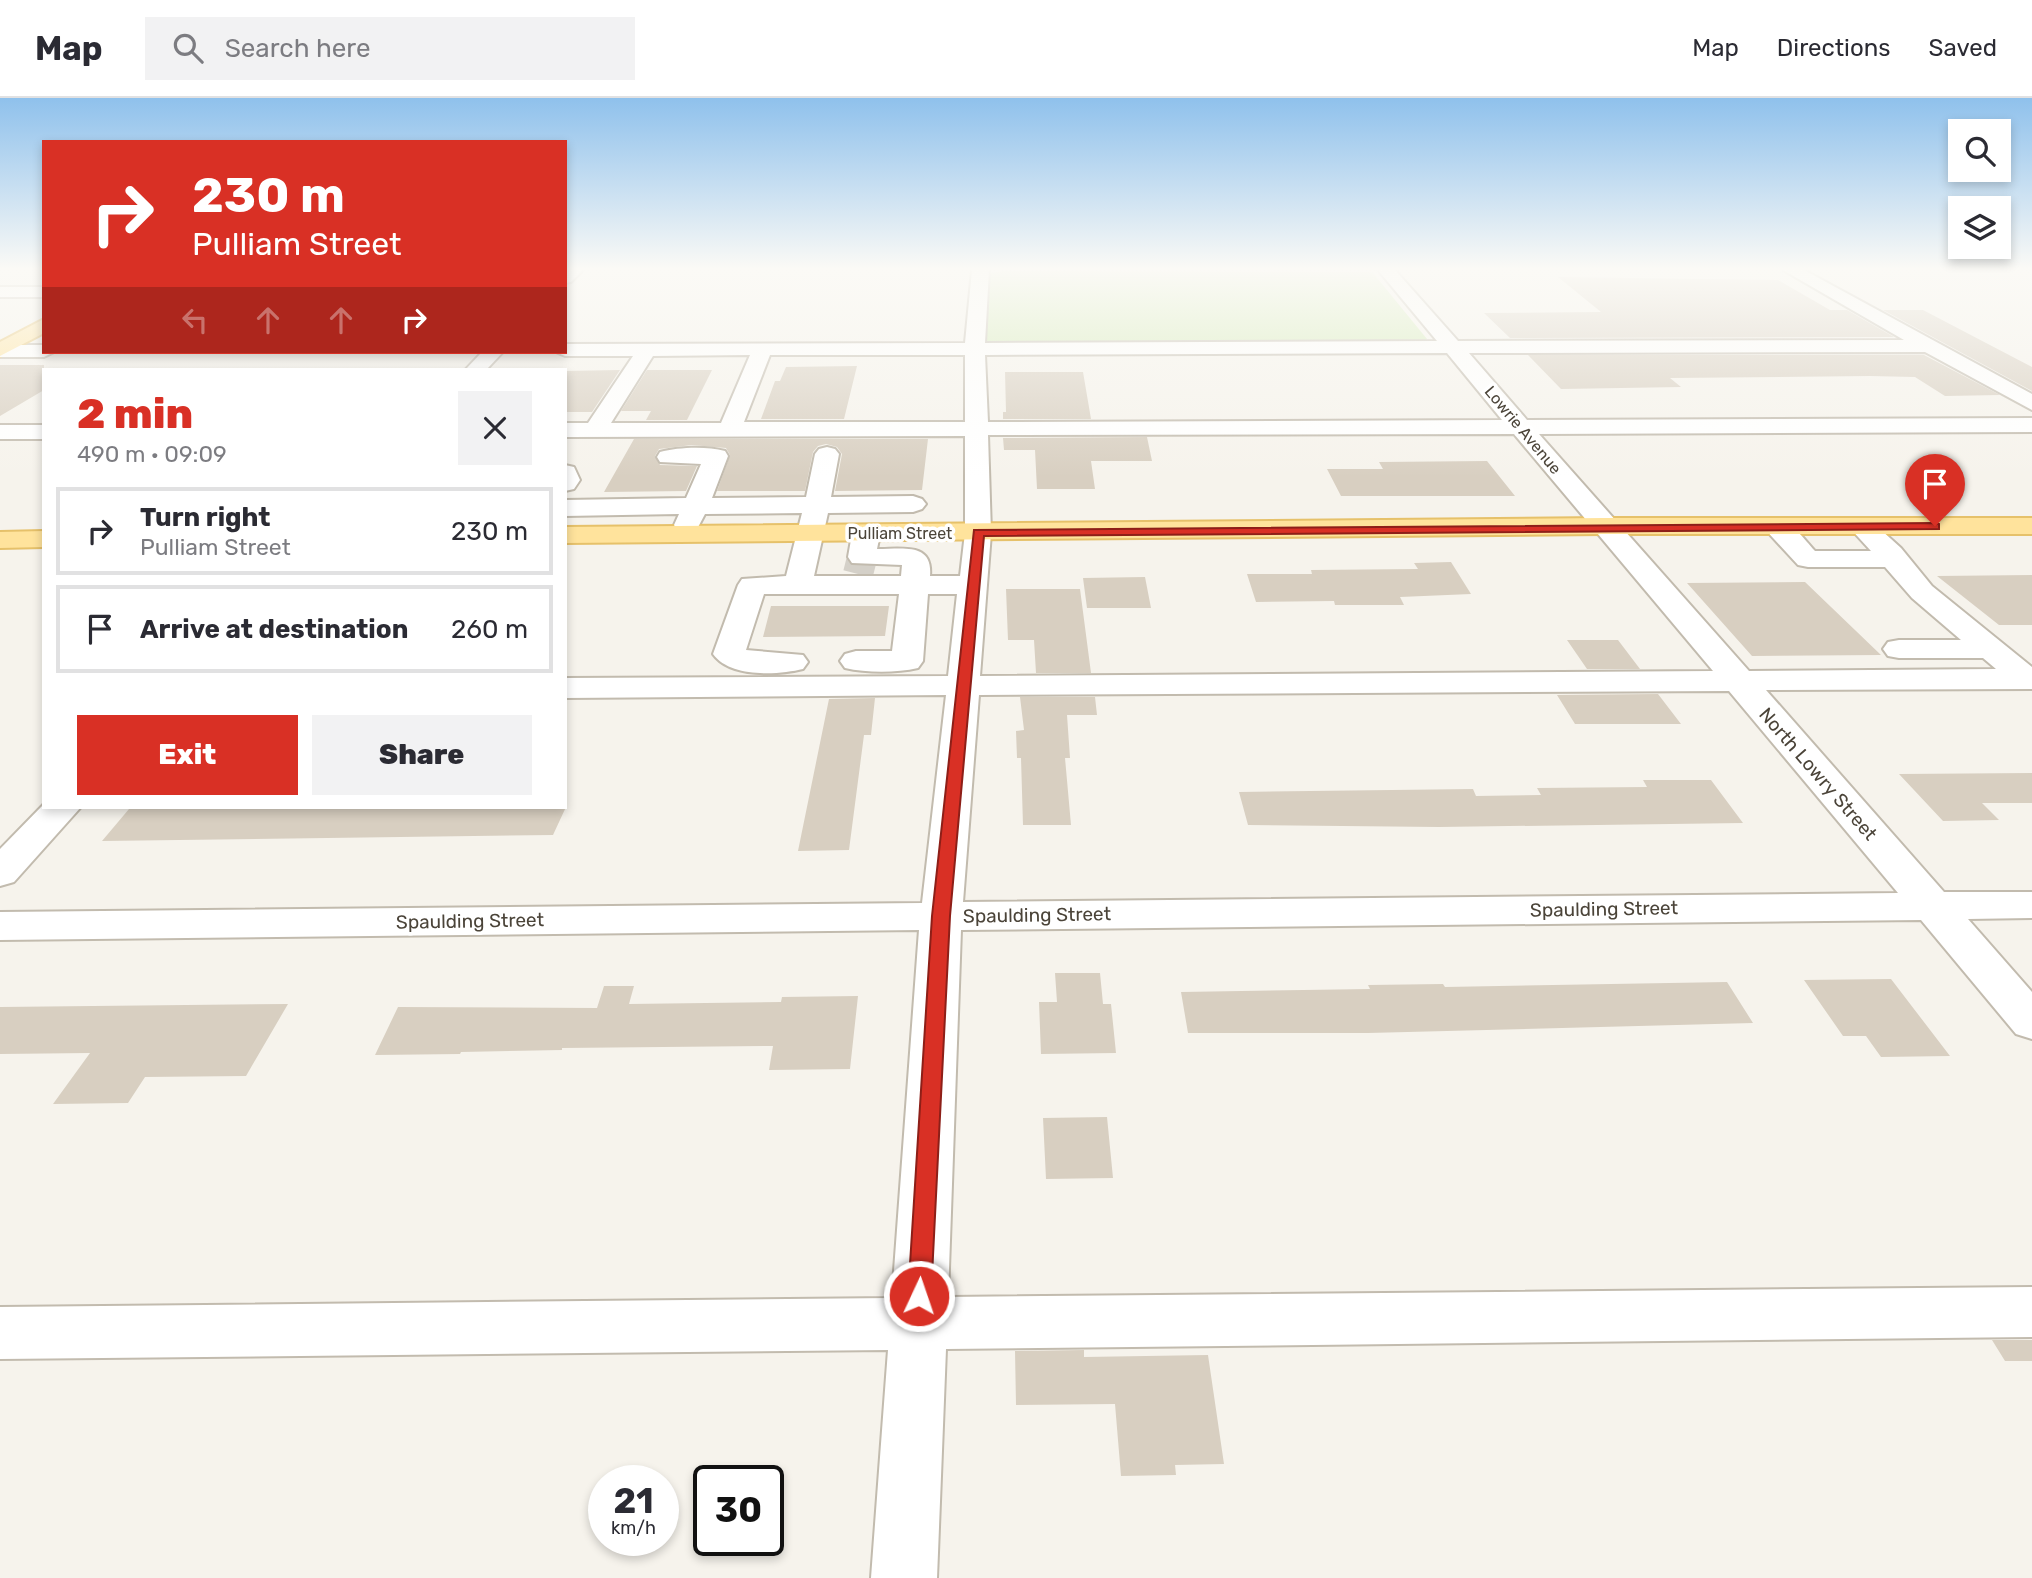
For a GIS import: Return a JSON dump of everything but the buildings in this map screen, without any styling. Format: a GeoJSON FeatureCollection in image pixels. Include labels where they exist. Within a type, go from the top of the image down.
{"type":"FeatureCollection","features":[{"type":"Feature","properties":{"kind":"main road"},"geometry":{"type":"LineString","coordinates":[[0,351],[20,339]]}},
{"type":"Feature","properties":{"kind":"main road","name":"Pulliam Street"},"geometry":{"type":"LineString","coordinates":[[567,535],[682,534],[804,559],[860,563],[978,533],[1604,526],[2032,526]]}},
{"type":"Feature","properties":{"kind":"main road"},"geometry":{"type":"LineString","coordinates":[[0,540],[42,539]]}},
{"type":"Feature","properties":{"kind":"street"},"geometry":{"type":"LineString","coordinates":[[904,1578],[941,916],[978,533],[976,339]]}},
{"type":"Feature","properties":{"kind":"street","name":"Lowrie Avenue"},"geometry":{"type":"LineString","coordinates":[[1446,339],[1604,526]]}},
{"type":"Feature","properties":{"kind":"street"},"geometry":{"type":"LineString","coordinates":[[1916,339],[2032,403]]}},
{"type":"Feature","properties":{"kind":"street"},"geometry":{"type":"LineString","coordinates":[[567,350],[643,357],[975,349],[1928,346]]}},
{"type":"Feature","properties":{"kind":"street"},"geometry":{"type":"LineString","coordinates":[[0,351],[42,351]]}},
{"type":"Feature","properties":{"kind":"street"},"geometry":{"type":"LineString","coordinates":[[477,368],[492,354]]}},
{"type":"Feature","properties":{"kind":"street"},"geometry":{"type":"LineString","coordinates":[[730,429],[760,356]]}},
{"type":"Feature","properties":{"kind":"street"},"geometry":{"type":"LineString","coordinates":[[595,430],[643,357]]}},
{"type":"Feature","properties":{"kind":"street"},"geometry":{"type":"LineString","coordinates":[[567,432],[730,429],[2032,425]]}},
{"type":"Feature","properties":{"kind":"street"},"geometry":{"type":"LineString","coordinates":[[0,432],[42,432]]}},
{"type":"Feature","properties":{"kind":"street"},"geometry":{"type":"LineString","coordinates":[[799,455],[839,454],[817,505],[804,559]]}},
{"type":"Feature","properties":{"kind":"street"},"geometry":{"type":"LineString","coordinates":[[682,534],[716,456]]}},
{"type":"Feature","properties":{"kind":"street"},"geometry":{"type":"LineString","coordinates":[[669,457],[744,456]]}},
{"type":"Feature","properties":{"kind":"street"},"geometry":{"type":"LineString","coordinates":[[567,508],[913,504]]}},
{"type":"Feature","properties":{"kind":"street","name":"North Lowry Street"},"geometry":{"type":"LineString","coordinates":[[1604,526],[2032,1022]]}},
{"type":"Feature","properties":{"kind":"street"},"geometry":{"type":"LineString","coordinates":[[1775,526],[1808,559],[1893,559]]}},
{"type":"Feature","properties":{"kind":"street"},"geometry":{"type":"LineString","coordinates":[[1861,526],[1892,554],[1893,559],[1923,592],[2029,679]]}},
{"type":"Feature","properties":{"kind":"street"},"geometry":{"type":"LineString","coordinates":[[965,674],[907,661],[745,662],[729,654],[752,585],[804,559],[860,563],[916,586],[973,585]]}},
{"type":"Feature","properties":{"kind":"street"},"geometry":{"type":"LineString","coordinates":[[907,661],[916,586]]}},
{"type":"Feature","properties":{"kind":"street"},"geometry":{"type":"LineString","coordinates":[[1899,649],[1990,649]]}},
{"type":"Feature","properties":{"kind":"street"},"geometry":{"type":"LineString","coordinates":[[567,688],[965,674],[1737,680],[2029,679]]}},
{"type":"Feature","properties":{"kind":"street"},"geometry":{"type":"LineString","coordinates":[[0,873],[60,809]]}},
{"type":"Feature","properties":{"kind":"street","name":"Spaulding Street"},"geometry":{"type":"LineString","coordinates":[[0,926],[2032,905]]}},
{"type":"Feature","properties":{"kind":"street"},"geometry":{"type":"LineString","coordinates":[[0,1333],[2032,1312]]}},
{"type":"Feature","properties":{"kind":"green space"},"geometry":{"type":"Polygon","coordinates":[[[987,339],[1427,339],[1420,343],[987,343],[987,339]]]}},
{"type":"Feature","properties":{"kind":"tunnel"},"geometry":{"type":"LineString","coordinates":[[858,574],[861,562]]}},
{"type":"Feature","properties":{"kind":"route"},"geometry":{"type":"LineString","coordinates":[[919,1296],[941,916],[978,533],[1604,526],[1935,526]]}}]}
